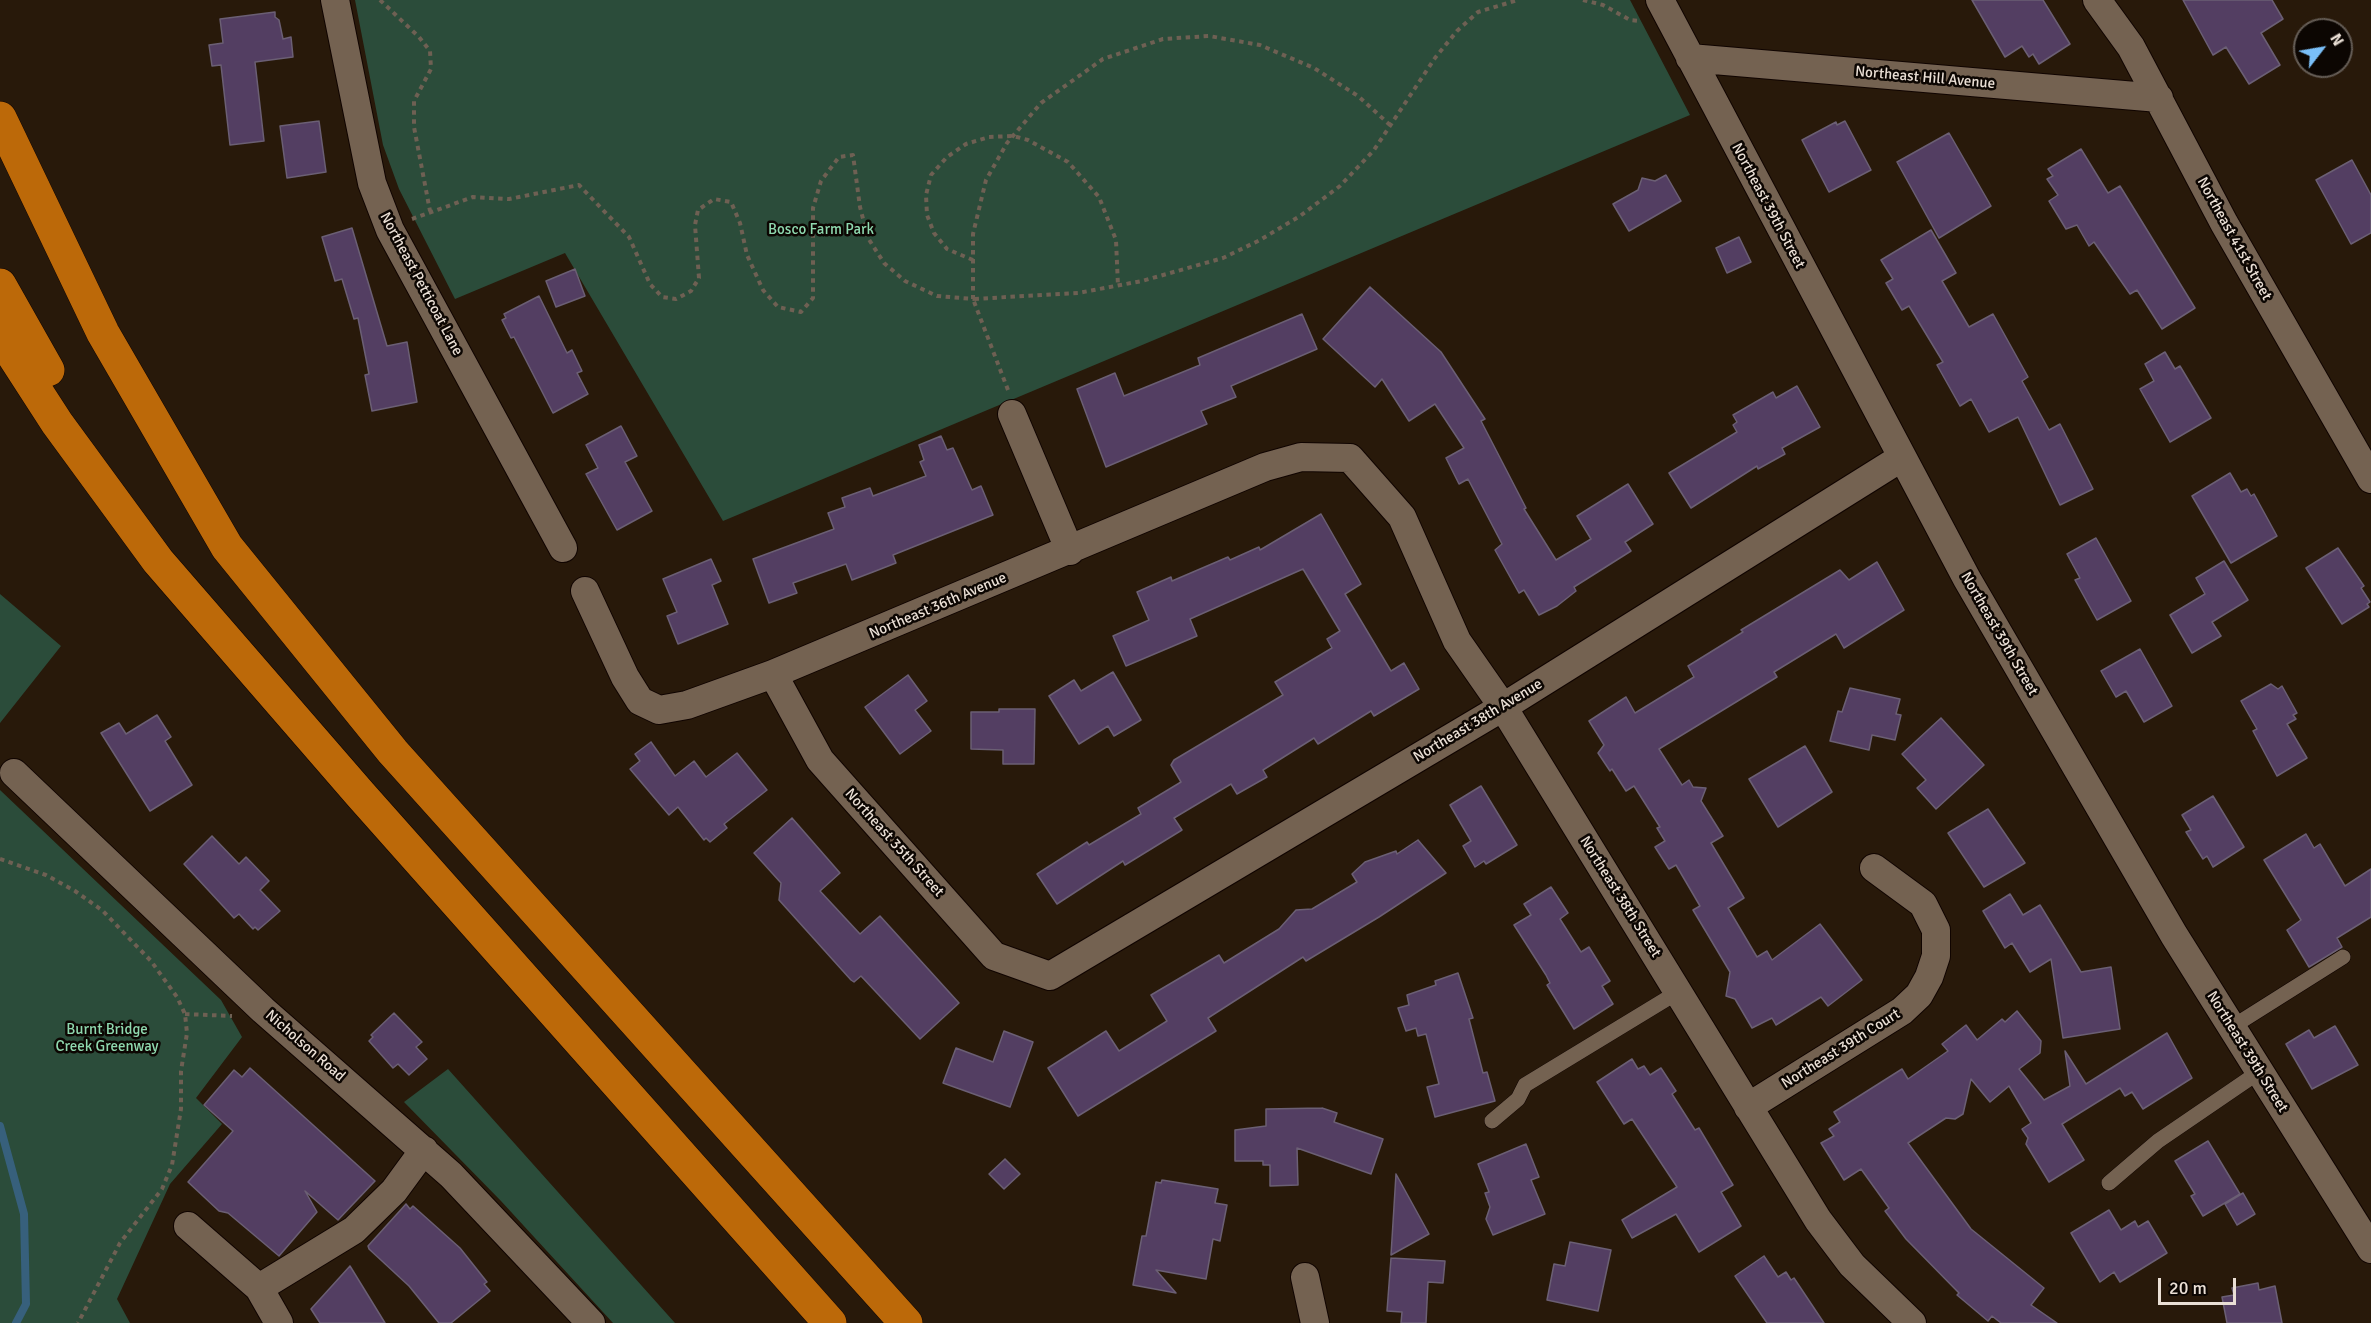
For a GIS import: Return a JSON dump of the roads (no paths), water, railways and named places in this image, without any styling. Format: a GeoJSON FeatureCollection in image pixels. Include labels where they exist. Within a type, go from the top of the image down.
{"type":"FeatureCollection","features":[{"type":"Feature","properties":{"kind":"highway"},"geometry":{"type":"LineString","coordinates":[[0,118],[103,333],[227,547],[393,752],[906,1323]]}},
{"type":"Feature","properties":{"kind":"highway"},"geometry":{"type":"LineString","coordinates":[[0,172],[92,345],[194,493]]}},
{"type":"Feature","properties":{"kind":"highway"},"geometry":{"type":"LineString","coordinates":[[0,285],[93,445],[165,555],[360,794]]}},
{"type":"Feature","properties":{"kind":"highway"},"geometry":{"type":"LineString","coordinates":[[0,335],[57,423],[158,561],[360,794],[830,1323]]}},
{"type":"Feature","properties":{"kind":"street","name":"Northeast Petticoat Lane"},"geometry":{"type":"LineString","coordinates":[[335,0],[372,183],[390,230],[563,548]]}},
{"type":"Feature","properties":{"kind":"street","name":"Northeast 41st Street"},"geometry":{"type":"LineString","coordinates":[[2097,0],[2131,47],[2224,224],[2371,479]]}},
{"type":"Feature","properties":{"kind":"street","name":"Northeast 39th Street"},"geometry":{"type":"LineString","coordinates":[[1665,10],[1967,579],[2162,915],[2371,1249]]}},
{"type":"Feature","properties":{"kind":"street","name":"Northeast Hill Avenue"},"geometry":{"type":"LineString","coordinates":[[1690,58],[2159,98]]}},
{"type":"Feature","properties":{"kind":"street"},"geometry":{"type":"LineString","coordinates":[[1012,414],[1070,551]]}},
{"type":"Feature","properties":{"kind":"street","name":"Northeast 36th Avenue"},"geometry":{"type":"LineString","coordinates":[[585,591],[625,677],[640,701],[659,710],[687,705],[773,674],[1070,551],[1265,467],[1301,457],[1350,458]]}},
{"type":"Feature","properties":{"kind":"street","name":"Northeast 38th Street"},"geometry":{"type":"LineString","coordinates":[[1350,458],[1402,517],[1457,640],[1503,707],[1818,1220],[1852,1265],[1912,1323]]}},
{"type":"Feature","properties":{"kind":"street","name":"Northeast 38th Avenue"},"geometry":{"type":"LineString","coordinates":[[1050,976],[1503,707],[1901,458]]}},
{"type":"Feature","properties":{"kind":"street","name":"Northeast 35th Street"},"geometry":{"type":"LineString","coordinates":[[773,674],[820,760],[994,956],[1050,976]]}},
{"type":"Feature","properties":{"kind":"street","name":"Nicholson Road"},"geometry":{"type":"LineString","coordinates":[[14,774],[263,1010],[451,1175],[591,1323]]}},
{"type":"Feature","properties":{"kind":"street","name":"Northeast 39th Court"},"geometry":{"type":"LineString","coordinates":[[1748,1107],[1902,1011],[1919,995],[1929,977],[1936,956],[1936,930],[1923,904],[1874,867]]}},
{"type":"Feature","properties":{"kind":"street"},"geometry":{"type":"LineString","coordinates":[[259,1288],[354,1230],[394,1191],[424,1150]]}},
{"type":"Feature","properties":{"kind":"street"},"geometry":{"type":"LineString","coordinates":[[188,1226],[259,1288],[279,1323]]}},
{"type":"Feature","properties":{"kind":"street"},"geometry":{"type":"LineString","coordinates":[[1305,1277],[1315,1323]]}},
{"type":"Feature","properties":{"kind":"lane"},"geometry":{"type":"LineString","coordinates":[[2232,1027],[2343,957]]}},
{"type":"Feature","properties":{"kind":"lane"},"geometry":{"type":"LineString","coordinates":[[1492,1121],[1518,1099],[1525,1085],[1678,992]]}},
{"type":"Feature","properties":{"kind":"lane"},"geometry":{"type":"LineString","coordinates":[[2109,1183],[2158,1141],[2259,1072]]}},
{"type":"Feature","properties":{"kind":"waterway"},"geometry":{"type":"LineString","coordinates":[[0,1126],[24,1214],[26,1304],[16,1323]]}},
{"type":"Feature","properties":{"kind":"park label","name":"Bosco Farm Park"},"geometry":{"type":"Point","coordinates":[821,230]}},
{"type":"Feature","properties":{"kind":"park label","name":"Burnt Bridge Creek Greenway"},"geometry":{"type":"Point","coordinates":[107,1038]}}]}
